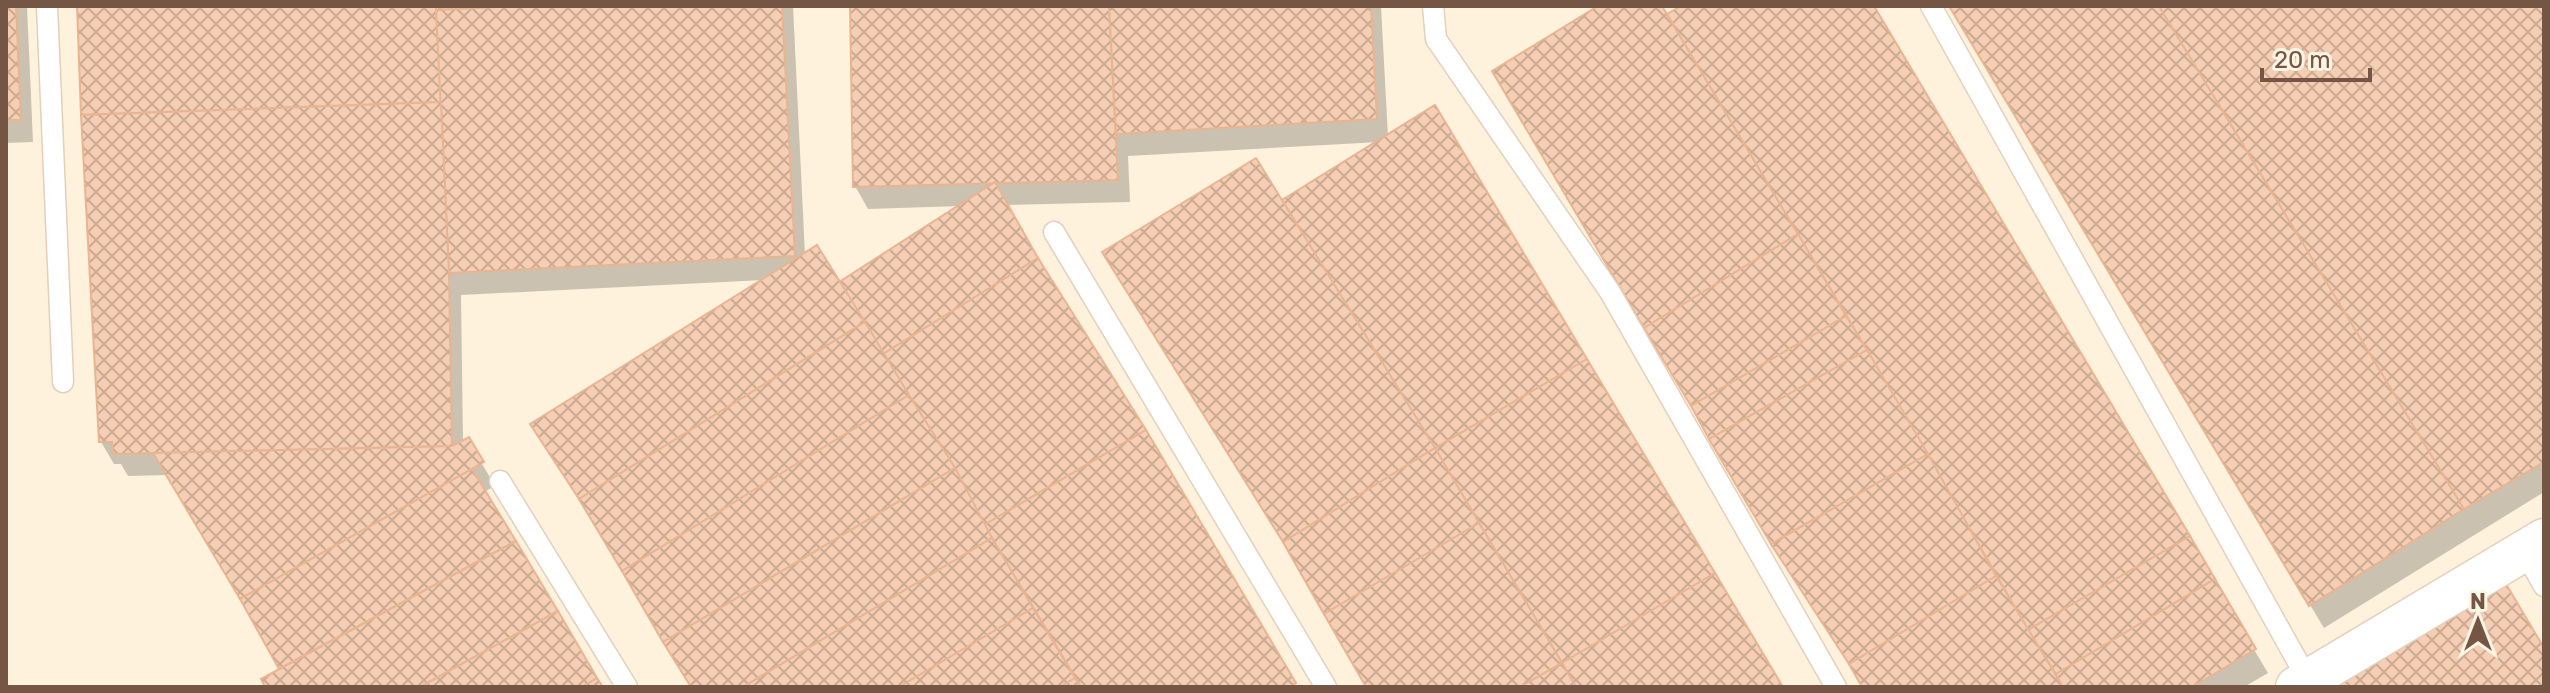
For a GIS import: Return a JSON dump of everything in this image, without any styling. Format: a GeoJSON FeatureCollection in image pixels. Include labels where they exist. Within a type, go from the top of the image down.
{"type":"FeatureCollection","features":[{"type":"Feature","properties":{"kind":"street"},"geometry":{"type":"LineString","coordinates":[[2302,683],[2534,545]]}},
{"type":"Feature","properties":{"kind":"lane"},"geometry":{"type":"LineString","coordinates":[[47,6],[63,382]]}},
{"type":"Feature","properties":{"kind":"lane"},"geometry":{"type":"LineString","coordinates":[[1433,6],[1436,39],[1610,292],[1836,687]]}},
{"type":"Feature","properties":{"kind":"lane"},"geometry":{"type":"LineString","coordinates":[[1931,6],[2302,683]]}},
{"type":"Feature","properties":{"kind":"lane"},"geometry":{"type":"LineString","coordinates":[[1054,232],[1326,687]]}},
{"type":"Feature","properties":{"kind":"lane"},"geometry":{"type":"LineString","coordinates":[[500,481],[627,687]]}},
{"type":"Feature","properties":{"kind":"lane"},"geometry":{"type":"LineString","coordinates":[[2534,545],[2544,586]]}},
{"type":"Feature","properties":{"kind":"building"},"geometry":{"type":"Polygon","coordinates":[[[6,6],[16,6],[21,120],[6,120],[6,6]]]}},
{"type":"Feature","properties":{"kind":"building"},"geometry":{"type":"Polygon","coordinates":[[[77,6],[436,6],[441,102],[81,115],[77,6]]]}},
{"type":"Feature","properties":{"kind":"building"},"geometry":{"type":"Polygon","coordinates":[[[436,6],[518,6],[436,10],[436,6]]]}},
{"type":"Feature","properties":{"kind":"building"},"geometry":{"type":"Polygon","coordinates":[[[518,6],[782,6],[795,256],[449,273],[436,10],[518,6]]]}},
{"type":"Feature","properties":{"kind":"building"},"geometry":{"type":"Polygon","coordinates":[[[850,6],[1109,6],[1118,180],[853,187],[850,6]]]}},
{"type":"Feature","properties":{"kind":"building"},"geometry":{"type":"Polygon","coordinates":[[[1109,6],[1371,6],[1377,119],[1116,134],[1109,6]]]}},
{"type":"Feature","properties":{"kind":"building"},"geometry":{"type":"Polygon","coordinates":[[[1598,6],[1662,6],[1798,234],[1644,328],[1492,71],[1598,6]]]}},
{"type":"Feature","properties":{"kind":"building"},"geometry":{"type":"Polygon","coordinates":[[[1681,6],[1874,6],[2190,536],[2028,630],[1867,350],[1667,14],[1681,6]]]}},
{"type":"Feature","properties":{"kind":"building"},"geometry":{"type":"Polygon","coordinates":[[[1949,6],[2159,6],[2464,509],[2309,606],[1949,6]]]}},
{"type":"Feature","properties":{"kind":"building"},"geometry":{"type":"Polygon","coordinates":[[[2159,6],[2544,6],[2544,462],[2464,509],[2159,6]]]}},
{"type":"Feature","properties":{"kind":"building"},"geometry":{"type":"Polygon","coordinates":[[[441,102],[449,273],[452,446],[113,454],[112,442],[99,442],[81,115],[441,102]]]}},
{"type":"Feature","properties":{"kind":"building"},"geometry":{"type":"Polygon","coordinates":[[[1435,105],[1587,359],[1435,448],[1282,200],[1435,105]]]}},
{"type":"Feature","properties":{"kind":"building"},"geometry":{"type":"Polygon","coordinates":[[[1256,158],[1435,448],[1283,542],[1102,252],[1256,158]]]}},
{"type":"Feature","properties":{"kind":"building"},"geometry":{"type":"Polygon","coordinates":[[[995,182],[1038,258],[883,354],[839,282],[995,182]]]}},
{"type":"Feature","properties":{"kind":"building"},"geometry":{"type":"Polygon","coordinates":[[[1798,234],[1846,316],[1691,406],[1644,328],[1798,234]]]}},
{"type":"Feature","properties":{"kind":"building"},"geometry":{"type":"Polygon","coordinates":[[[817,245],[865,322],[579,499],[530,424],[817,245]]]}},
{"type":"Feature","properties":{"kind":"building"},"geometry":{"type":"Polygon","coordinates":[[[1038,258],[1146,430],[984,525],[955,468],[883,354],[1038,258]]]}},
{"type":"Feature","properties":{"kind":"building"},"geometry":{"type":"Polygon","coordinates":[[[1846,316],[1867,350],[1709,439],[1691,406],[1846,316]]]}},
{"type":"Feature","properties":{"kind":"building"},"geometry":{"type":"Polygon","coordinates":[[[865,322],[909,395],[622,571],[579,499],[865,322]]]}},
{"type":"Feature","properties":{"kind":"building"},"geometry":{"type":"Polygon","coordinates":[[[1867,350],[1928,454],[1771,544],[1709,439],[1867,350]]]}},
{"type":"Feature","properties":{"kind":"building"},"geometry":{"type":"Polygon","coordinates":[[[1587,359],[1715,573],[1562,663],[1435,448],[1587,359]]]}},
{"type":"Feature","properties":{"kind":"building"},"geometry":{"type":"Polygon","coordinates":[[[909,395],[955,468],[663,642],[622,571],[909,395]]]}},
{"type":"Feature","properties":{"kind":"building"},"geometry":{"type":"Polygon","coordinates":[[[1146,430],[1296,683],[1290,687],[1081,687],[984,525],[1146,430]]]}},
{"type":"Feature","properties":{"kind":"building"},"geometry":{"type":"Polygon","coordinates":[[[469,437],[484,462],[240,599],[153,453],[452,446],[469,437]]]}},
{"type":"Feature","properties":{"kind":"building"},"geometry":{"type":"Polygon","coordinates":[[[1435,448],[1479,523],[1324,614],[1283,542],[1435,448]]]}},
{"type":"Feature","properties":{"kind":"building"},"geometry":{"type":"Polygon","coordinates":[[[1928,454],[1996,576],[1849,664],[1771,544],[1928,454]]]}},
{"type":"Feature","properties":{"kind":"building"},"geometry":{"type":"Polygon","coordinates":[[[955,468],[992,538],[743,687],[691,687],[663,642],[955,468]]]}},
{"type":"Feature","properties":{"kind":"building"},"geometry":{"type":"Polygon","coordinates":[[[472,469],[516,541],[279,669],[240,599],[472,469]]]}},
{"type":"Feature","properties":{"kind":"building"},"geometry":{"type":"Polygon","coordinates":[[[1479,523],[1562,663],[1520,687],[1366,687],[1324,614],[1479,523]]]}},
{"type":"Feature","properties":{"kind":"building"},"geometry":{"type":"Polygon","coordinates":[[[2190,536],[2215,579],[2056,674],[2028,630],[2190,536]]]}},
{"type":"Feature","properties":{"kind":"building"},"geometry":{"type":"Polygon","coordinates":[[[992,538],[1033,608],[899,687],[743,687],[992,538]]]}},
{"type":"Feature","properties":{"kind":"building"},"geometry":{"type":"Polygon","coordinates":[[[516,541],[558,611],[420,687],[265,687],[261,679],[516,541]]]}},
{"type":"Feature","properties":{"kind":"building"},"geometry":{"type":"Polygon","coordinates":[[[1715,573],[1783,687],[1576,687],[1562,663],[1715,573]]]}},
{"type":"Feature","properties":{"kind":"building"},"geometry":{"type":"Polygon","coordinates":[[[1996,576],[2063,687],[1862,687],[1849,664],[1996,576]]]}},
{"type":"Feature","properties":{"kind":"building"},"geometry":{"type":"Polygon","coordinates":[[[2215,579],[2256,649],[2192,687],[2063,687],[2056,674],[2215,579]]]}},
{"type":"Feature","properties":{"kind":"building"},"geometry":{"type":"Polygon","coordinates":[[[2503,579],[2544,648],[2544,687],[2328,687],[2503,579]]]}},
{"type":"Feature","properties":{"kind":"building"},"geometry":{"type":"Polygon","coordinates":[[[1033,608],[1075,678],[1060,687],[899,687],[1033,608]]]}},
{"type":"Feature","properties":{"kind":"building"},"geometry":{"type":"Polygon","coordinates":[[[558,611],[597,678],[582,687],[420,687],[558,611]]]}},
{"type":"Feature","properties":{"kind":"building"},"geometry":{"type":"Polygon","coordinates":[[[1562,663],[1576,687],[1520,687],[1562,663]]]}},
{"type":"Feature","properties":{"kind":"building"},"geometry":{"type":"Polygon","coordinates":[[[597,678],[603,687],[582,687],[597,678]]]}},
{"type":"Feature","properties":{"kind":"building"},"geometry":{"type":"Polygon","coordinates":[[[1075,678],[1081,687],[1060,687],[1075,678]]]}}]}
